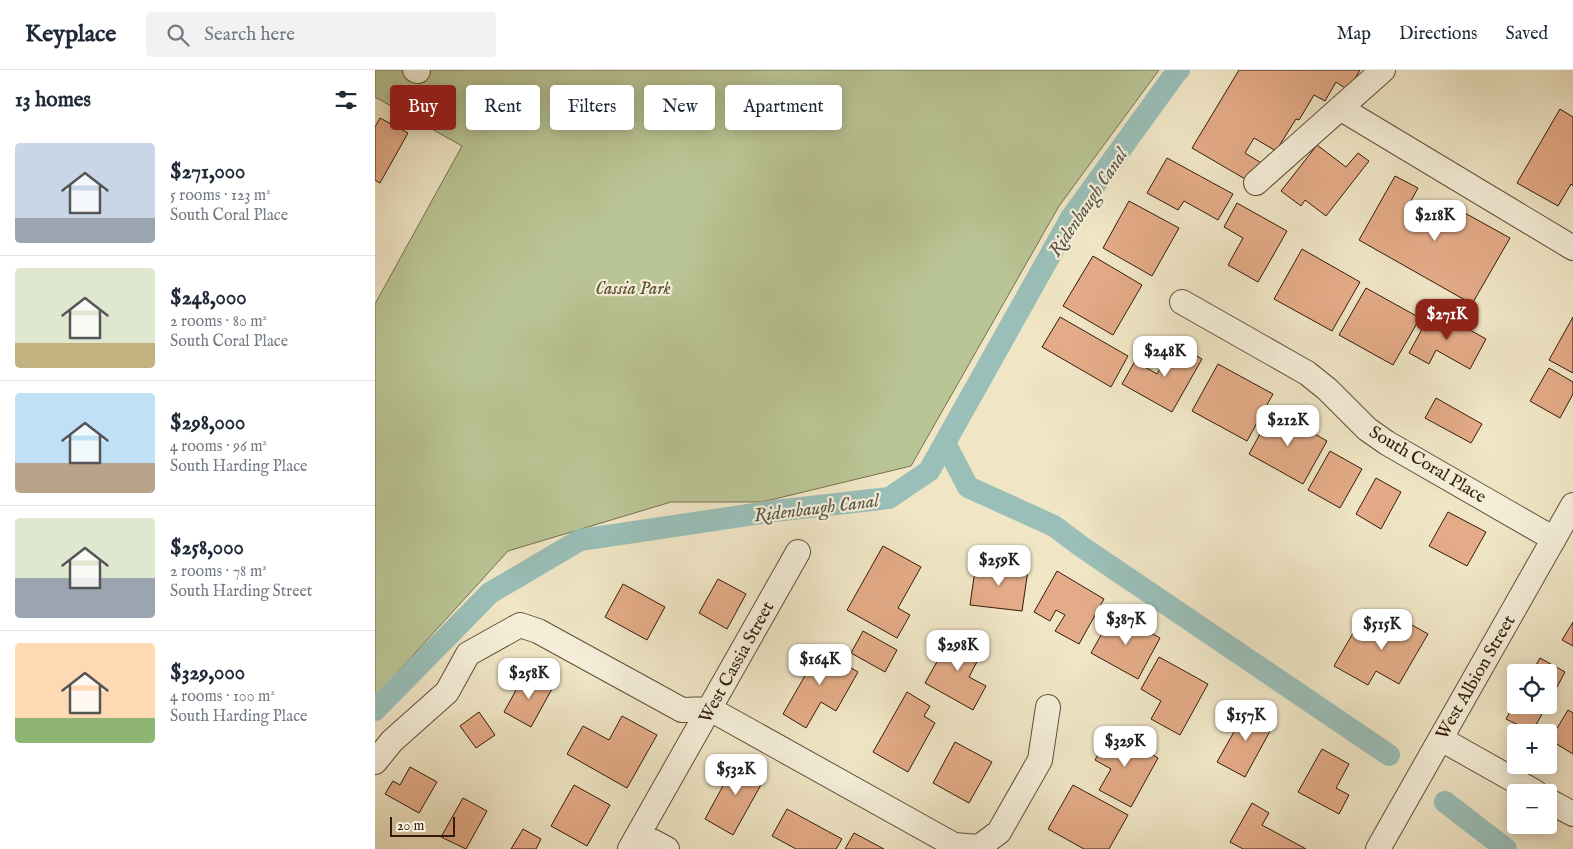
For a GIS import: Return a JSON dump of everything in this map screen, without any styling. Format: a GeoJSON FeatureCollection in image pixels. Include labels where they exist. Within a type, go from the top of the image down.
{"type":"FeatureCollection","features":[{"type":"Feature","properties":{"kind":"street"},"geometry":{"type":"LineString","coordinates":[[1256,182],[1383,70]]}},
{"type":"Feature","properties":{"kind":"street"},"geometry":{"type":"LineString","coordinates":[[1340,108],[1573,248]]}},
{"type":"Feature","properties":{"kind":"street","name":"South Coral Place"},"geometry":{"type":"LineString","coordinates":[[1182,302],[1307,373],[1327,389],[1367,429],[1387,443],[1554,539]]}},
{"type":"Feature","properties":{"kind":"street","name":"West Albion Street"},"geometry":{"type":"LineString","coordinates":[[1378,849],[1573,505]]}},
{"type":"Feature","properties":{"kind":"street","name":"West Cassia Street"},"geometry":{"type":"LineString","coordinates":[[634,841],[798,552]]}},
{"type":"Feature","properties":{"kind":"street"},"geometry":{"type":"LineString","coordinates":[[375,762],[392,741],[447,692],[468,654],[520,625],[538,631],[682,710],[710,709],[954,845],[979,847],[999,832],[1040,760],[1048,707]]}},
{"type":"Feature","properties":{"kind":"street"},"geometry":{"type":"LineString","coordinates":[[1441,739],[1521,784]]}},
{"type":"Feature","properties":{"kind":"street"},"geometry":{"type":"LineString","coordinates":[[1557,805],[1573,814]]}},
{"type":"Feature","properties":{"kind":"street"},"geometry":{"type":"LineString","coordinates":[[634,841],[667,849]]}},
{"type":"Feature","properties":{"kind":"green space","name":"Cassia Park"},"geometry":{"type":"Polygon","coordinates":[[[375,70],[1159,70],[1059,206],[911,466],[762,502],[671,502],[508,551],[375,697],[375,304],[462,146],[434,130],[456,130],[456,85],[390,85],[390,105],[375,97],[375,70]]]}},
{"type":"Feature","properties":{"kind":"building"},"geometry":{"type":"Polygon","coordinates":[[[1239,70],[1360,70],[1348,90],[1336,82],[1325,101],[1314,95],[1299,120],[1296,119],[1276,151],[1254,138],[1245,153],[1263,164],[1252,183],[1192,148],[1239,70]]]}},
{"type":"Feature","properties":{"kind":"building"},"geometry":{"type":"Polygon","coordinates":[[[1560,109],[1573,117],[1573,186],[1571,184],[1558,206],[1517,183],[1560,109]]]}},
{"type":"Feature","properties":{"kind":"building"},"geometry":{"type":"Polygon","coordinates":[[[380,118],[390,123],[390,130],[402,130],[408,133],[380,183],[375,180],[375,127],[380,118]]]}},
{"type":"Feature","properties":{"kind":"building"},"geometry":{"type":"Polygon","coordinates":[[[1317,145],[1346,167],[1358,153],[1369,161],[1326,216],[1305,200],[1301,206],[1281,191],[1317,145]]]}},
{"type":"Feature","properties":{"kind":"building"},"geometry":{"type":"Polygon","coordinates":[[[1167,158],[1233,194],[1218,220],[1184,201],[1178,210],[1147,193],[1167,158]]]}},
{"type":"Feature","properties":{"kind":"building"},"geometry":{"type":"Polygon","coordinates":[[[1395,176],[1418,188],[1407,208],[1433,223],[1445,202],[1510,238],[1472,304],[1359,240],[1395,176]]]}},
{"type":"Feature","properties":{"kind":"building"},"geometry":{"type":"Polygon","coordinates":[[[1129,201],[1179,228],[1152,276],[1103,248],[1129,201]]]}},
{"type":"Feature","properties":{"kind":"building"},"geometry":{"type":"Polygon","coordinates":[[[1237,203],[1287,231],[1258,282],[1228,265],[1243,238],[1224,227],[1237,203]]]}},
{"type":"Feature","properties":{"kind":"building"},"geometry":{"type":"Polygon","coordinates":[[[1302,249],[1360,282],[1332,331],[1274,299],[1302,249]]]}},
{"type":"Feature","properties":{"kind":"building"},"geometry":{"type":"Polygon","coordinates":[[[1093,256],[1142,285],[1113,335],[1063,306],[1093,256]]]}},
{"type":"Feature","properties":{"kind":"building"},"geometry":{"type":"Polygon","coordinates":[[[1366,288],[1420,318],[1393,365],[1339,335],[1366,288]]]}},
{"type":"Feature","properties":{"kind":"building"},"geometry":{"type":"Polygon","coordinates":[[[1433,309],[1486,339],[1470,369],[1436,350],[1429,364],[1409,353],[1433,309]]]}},
{"type":"Feature","properties":{"kind":"building"},"geometry":{"type":"Polygon","coordinates":[[[1060,317],[1128,356],[1111,387],[1042,347],[1060,317]]]}},
{"type":"Feature","properties":{"kind":"building"},"geometry":{"type":"Polygon","coordinates":[[[1573,317],[1573,373],[1549,360],[1573,317]]]}},
{"type":"Feature","properties":{"kind":"building"},"geometry":{"type":"Polygon","coordinates":[[[1174,343],[1202,359],[1172,412],[1122,384],[1135,361],[1157,374],[1174,343]]]}},
{"type":"Feature","properties":{"kind":"building"},"geometry":{"type":"Polygon","coordinates":[[[1218,364],[1273,394],[1247,441],[1192,411],[1218,364]]]}},
{"type":"Feature","properties":{"kind":"building"},"geometry":{"type":"Polygon","coordinates":[[[1549,368],[1573,382],[1573,394],[1560,418],[1530,401],[1549,368]]]}},
{"type":"Feature","properties":{"kind":"building"},"geometry":{"type":"Polygon","coordinates":[[[1436,398],[1482,424],[1471,443],[1425,418],[1436,398]]]}},
{"type":"Feature","properties":{"kind":"building"},"geometry":{"type":"Polygon","coordinates":[[[1273,410],[1327,441],[1303,484],[1249,454],[1273,410]]]}},
{"type":"Feature","properties":{"kind":"building"},"geometry":{"type":"Polygon","coordinates":[[[1330,451],[1362,469],[1340,508],[1308,490],[1330,451]]]}},
{"type":"Feature","properties":{"kind":"building"},"geometry":{"type":"Polygon","coordinates":[[[1376,478],[1401,492],[1381,529],[1356,514],[1376,478]]]}},
{"type":"Feature","properties":{"kind":"building"},"geometry":{"type":"Polygon","coordinates":[[[1448,512],[1486,532],[1467,566],[1429,546],[1448,512]]]}},
{"type":"Feature","properties":{"kind":"building"},"geometry":{"type":"Polygon","coordinates":[[[883,546],[921,567],[898,608],[910,615],[897,638],[847,610],[883,546]]]}},
{"type":"Feature","properties":{"kind":"building"},"geometry":{"type":"Polygon","coordinates":[[[976,563],[1028,570],[1022,611],[970,605],[976,563]]]}},
{"type":"Feature","properties":{"kind":"building"},"geometry":{"type":"Polygon","coordinates":[[[1057,571],[1104,599],[1079,644],[1055,631],[1065,615],[1056,610],[1050,621],[1034,612],[1057,571]]]}},
{"type":"Feature","properties":{"kind":"building"},"geometry":{"type":"Polygon","coordinates":[[[718,579],[746,594],[727,629],[699,613],[718,579]]]}},
{"type":"Feature","properties":{"kind":"building"},"geometry":{"type":"Polygon","coordinates":[[[623,584],[665,607],[647,640],[605,617],[623,584]]]}},
{"type":"Feature","properties":{"kind":"building"},"geometry":{"type":"Polygon","coordinates":[[[1387,611],[1428,634],[1399,684],[1376,671],[1368,685],[1334,666],[1356,628],[1372,637],[1387,611]]]}},
{"type":"Feature","properties":{"kind":"building"},"geometry":{"type":"Polygon","coordinates":[[[1114,612],[1160,638],[1138,679],[1091,653],[1114,612]]]}},
{"type":"Feature","properties":{"kind":"building"},"geometry":{"type":"Polygon","coordinates":[[[1573,622],[1573,646],[1562,640],[1573,622]]]}},
{"type":"Feature","properties":{"kind":"building"},"geometry":{"type":"Polygon","coordinates":[[[863,631],[897,650],[885,672],[851,653],[863,631]]]}},
{"type":"Feature","properties":{"kind":"building"},"geometry":{"type":"Polygon","coordinates":[[[953,633],[983,650],[969,677],[986,686],[973,710],[925,683],[953,633]]]}},
{"type":"Feature","properties":{"kind":"building"},"geometry":{"type":"Polygon","coordinates":[[[810,644],[858,672],[836,711],[821,702],[806,728],[783,714],[810,667],[800,661],[810,644]]]}},
{"type":"Feature","properties":{"kind":"building"},"geometry":{"type":"Polygon","coordinates":[[[1159,657],[1208,684],[1180,735],[1151,719],[1161,701],[1141,689],[1159,657]]]}},
{"type":"Feature","properties":{"kind":"building"},"geometry":{"type":"Polygon","coordinates":[[[1540,658],[1551,664],[1537,664],[1540,658]]]}},
{"type":"Feature","properties":{"kind":"building"},"geometry":{"type":"Polygon","coordinates":[[[1557,668],[1565,672],[1557,687],[1557,668]]]}},
{"type":"Feature","properties":{"kind":"building"},"geometry":{"type":"Polygon","coordinates":[[[526,672],[553,687],[531,727],[504,712],[526,672]]]}},
{"type":"Feature","properties":{"kind":"building"},"geometry":{"type":"Polygon","coordinates":[[[907,692],[930,706],[924,716],[935,723],[908,772],[873,752],[907,692]]]}},
{"type":"Feature","properties":{"kind":"building"},"geometry":{"type":"Polygon","coordinates":[[[1248,707],[1275,722],[1245,777],[1217,762],[1248,707]]]}},
{"type":"Feature","properties":{"kind":"building"},"geometry":{"type":"Polygon","coordinates":[[[1568,710],[1573,713],[1573,754],[1557,744],[1557,728],[1568,710]]]}},
{"type":"Feature","properties":{"kind":"building"},"geometry":{"type":"Polygon","coordinates":[[[479,712],[495,735],[476,748],[460,726],[479,712]]]}},
{"type":"Feature","properties":{"kind":"building"},"geometry":{"type":"Polygon","coordinates":[[[1509,714],[1542,714],[1536,724],[1516,724],[1506,719],[1509,714]]]}},
{"type":"Feature","properties":{"kind":"building"},"geometry":{"type":"Polygon","coordinates":[[[622,716],[657,735],[627,788],[567,754],[583,726],[609,740],[622,716]]]}},
{"type":"Feature","properties":{"kind":"building"},"geometry":{"type":"Polygon","coordinates":[[[1111,731],[1158,758],[1131,807],[1099,790],[1111,769],[1095,760],[1111,731]]]}},
{"type":"Feature","properties":{"kind":"building"},"geometry":{"type":"Polygon","coordinates":[[[955,742],[992,762],[969,803],[933,783],[955,742]]]}},
{"type":"Feature","properties":{"kind":"building"},"geometry":{"type":"Polygon","coordinates":[[[1322,749],[1349,764],[1336,788],[1349,795],[1339,814],[1298,792],[1322,749]]]}},
{"type":"Feature","properties":{"kind":"building"},"geometry":{"type":"Polygon","coordinates":[[[738,758],[767,774],[733,835],[705,819],[738,758]]]}},
{"type":"Feature","properties":{"kind":"building"},"geometry":{"type":"Polygon","coordinates":[[[410,767],[437,782],[419,813],[385,794],[393,781],[400,785],[410,767]]]}},
{"type":"Feature","properties":{"kind":"building"},"geometry":{"type":"Polygon","coordinates":[[[574,785],[610,805],[587,846],[551,826],[574,785]]]}},
{"type":"Feature","properties":{"kind":"building"},"geometry":{"type":"Polygon","coordinates":[[[1073,785],[1128,815],[1109,849],[1084,849],[1048,829],[1073,785]]]}},
{"type":"Feature","properties":{"kind":"building"},"geometry":{"type":"Polygon","coordinates":[[[463,798],[487,811],[466,849],[441,837],[463,798]]]}},
{"type":"Feature","properties":{"kind":"building"},"geometry":{"type":"Polygon","coordinates":[[[1252,803],[1269,813],[1262,825],[1306,849],[1243,849],[1230,842],[1252,803]]]}},
{"type":"Feature","properties":{"kind":"building"},"geometry":{"type":"Polygon","coordinates":[[[787,809],[842,839],[836,849],[796,849],[772,836],[787,809]]]}},
{"type":"Feature","properties":{"kind":"building"},"geometry":{"type":"Polygon","coordinates":[[[523,829],[541,839],[536,849],[511,849],[523,829]]]}},
{"type":"Feature","properties":{"kind":"building"},"geometry":{"type":"Polygon","coordinates":[[[854,833],[884,849],[845,849],[854,833]]]}},
{"type":"Feature","properties":{"kind":"waterway","name":"Ridenbaugh Canal"},"geometry":{"type":"LineString","coordinates":[[375,710],[490,593],[580,540],[775,511],[889,498],[929,471],[1071,218],[1179,70]]}},
{"type":"Feature","properties":{"kind":"waterway"},"geometry":{"type":"LineString","coordinates":[[945,443],[968,487],[1054,526],[1082,547],[1389,755]]}},
{"type":"Feature","properties":{"kind":"waterway"},"geometry":{"type":"LineString","coordinates":[[1445,802],[1506,849]]}}]}
